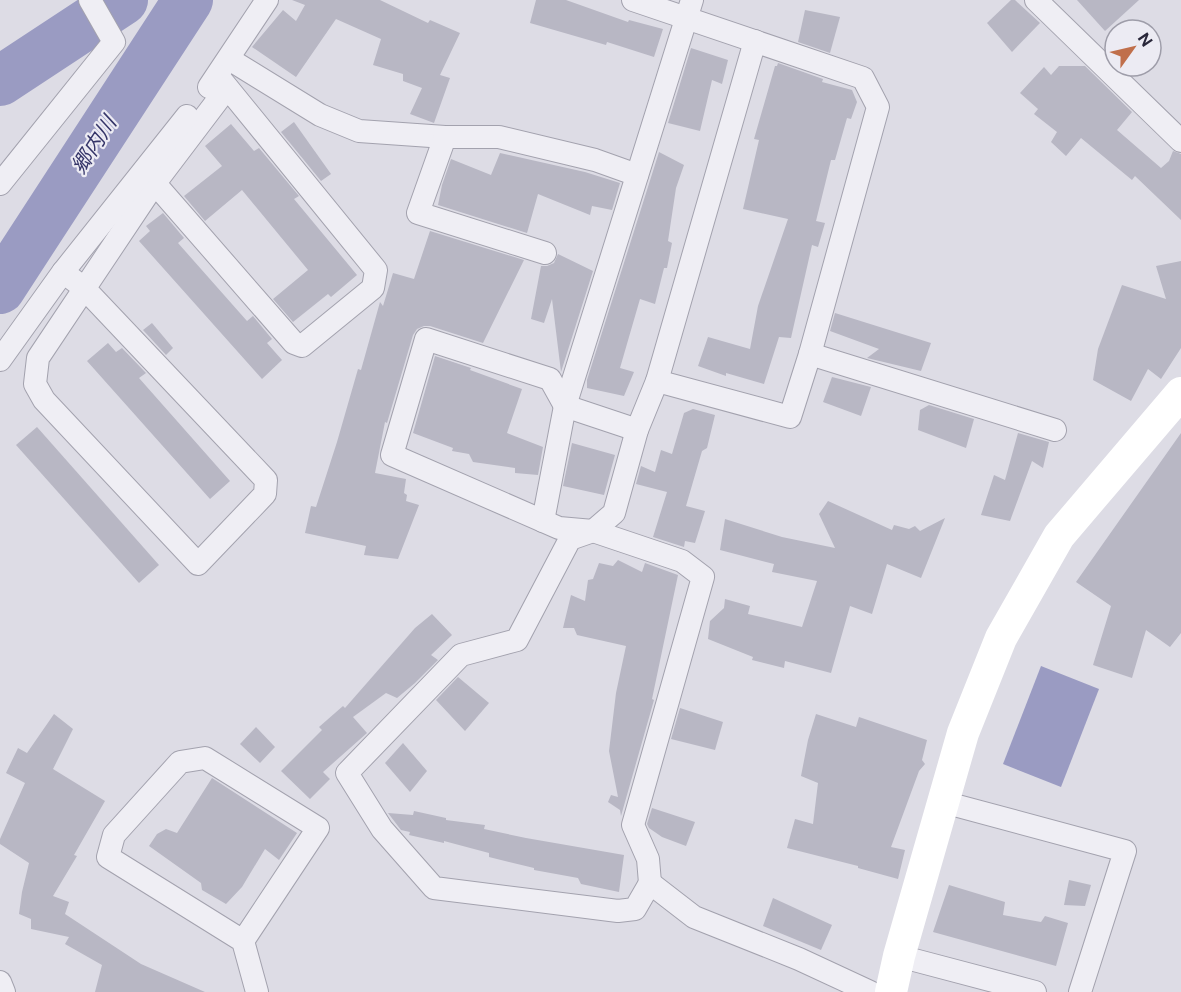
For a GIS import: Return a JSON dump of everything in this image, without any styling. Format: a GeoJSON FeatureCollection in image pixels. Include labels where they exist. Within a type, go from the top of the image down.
{"type":"FeatureCollection","features":[{"type":"Feature","properties":{"kind":"street"},"geometry":{"type":"LineString","coordinates":[[63,272],[84,288],[266,480],[264,494],[198,564],[44,400],[35,384],[38,358],[84,288],[150,177],[225,74],[267,0]]}},
{"type":"Feature","properties":{"kind":"street"},"geometry":{"type":"LineString","coordinates":[[633,0],[696,5],[755,41],[863,78],[878,107],[810,354],[790,417],[657,381]]}},
{"type":"Feature","properties":{"kind":"street"},"geometry":{"type":"LineString","coordinates":[[1036,0],[1181,141]]}},
{"type":"Feature","properties":{"kind":"street"},"geometry":{"type":"LineString","coordinates":[[0,184],[114,42],[90,1]]}},
{"type":"Feature","properties":{"kind":"street"},"geometry":{"type":"LineString","coordinates":[[543,521],[565,406],[636,175],[696,5]]}},
{"type":"Feature","properties":{"kind":"street"},"geometry":{"type":"LineString","coordinates":[[637,430],[565,406],[550,379],[426,339],[392,455],[559,528],[593,531],[682,561],[703,577],[633,825],[648,859],[650,883],[635,909],[618,911],[434,888],[382,829],[347,773],[461,655],[517,640],[570,539],[593,531],[614,513],[637,430],[657,381],[755,41]]}},
{"type":"Feature","properties":{"kind":"street"},"geometry":{"type":"LineString","coordinates":[[225,74],[358,130],[445,137],[499,137],[595,160],[636,175]]}},
{"type":"Feature","properties":{"kind":"street"},"geometry":{"type":"LineString","coordinates":[[150,177],[294,343],[302,346],[373,288],[376,270],[225,74]]}},
{"type":"Feature","properties":{"kind":"street"},"geometry":{"type":"LineString","coordinates":[[445,137],[418,213],[545,253]]}},
{"type":"Feature","properties":{"kind":"street"},"geometry":{"type":"LineString","coordinates":[[0,360],[63,272],[150,177]]}},
{"type":"Feature","properties":{"kind":"street"},"geometry":{"type":"LineString","coordinates":[[810,354],[1055,430]]}},
{"type":"Feature","properties":{"kind":"street"},"geometry":{"type":"LineString","coordinates":[[891,992],[899,956],[963,733],[1001,638],[1059,536],[1181,393]]}},
{"type":"Feature","properties":{"kind":"street"},"geometry":{"type":"LineString","coordinates":[[243,941],[318,828],[205,758],[180,762],[114,835],[108,857],[243,941],[257,992]]}},
{"type":"Feature","properties":{"kind":"street"},"geometry":{"type":"LineString","coordinates":[[943,802],[1125,851],[1080,992]]}},
{"type":"Feature","properties":{"kind":"street"},"geometry":{"type":"LineString","coordinates":[[650,883],[694,918],[799,959],[870,992]]}},
{"type":"Feature","properties":{"kind":"street"},"geometry":{"type":"LineString","coordinates":[[899,956],[1035,992]]}},
{"type":"Feature","properties":{"kind":"street"},"geometry":{"type":"LineString","coordinates":[[0,982],[4,992]]}},
{"type":"Feature","properties":{"kind":"water"},"geometry":{"type":"Polygon","coordinates":[[[1041,666],[1099,689],[1061,787],[1003,764],[1041,666]]]}},
{"type":"Feature","properties":{"kind":"building"},"geometry":{"type":"Polygon","coordinates":[[[292,0],[380,0],[428,23],[430,20],[460,33],[440,75],[450,78],[434,123],[410,114],[422,88],[403,81],[403,74],[373,65],[381,39],[336,19],[296,77],[252,47],[283,10],[296,21],[305,5],[292,0]]]}},
{"type":"Feature","properties":{"kind":"building"},"geometry":{"type":"Polygon","coordinates":[[[536,0],[566,0],[628,22],[629,20],[663,29],[654,57],[607,42],[606,45],[530,23],[536,0]]]}},
{"type":"Feature","properties":{"kind":"building"},"geometry":{"type":"Polygon","coordinates":[[[1011,0],[1015,0],[1040,23],[1012,52],[987,23],[1011,0]]]}},
{"type":"Feature","properties":{"kind":"building"},"geometry":{"type":"Polygon","coordinates":[[[1077,0],[1139,0],[1119,18],[1103,18],[1103,29],[1077,0]]]}},
{"type":"Feature","properties":{"kind":"building"},"geometry":{"type":"Polygon","coordinates":[[[805,10],[840,17],[830,53],[798,42],[805,10]]]}},
{"type":"Feature","properties":{"kind":"building"},"geometry":{"type":"Polygon","coordinates":[[[691,48],[728,60],[722,84],[712,80],[700,131],[668,123],[691,48]]]}},
{"type":"Feature","properties":{"kind":"building"},"geometry":{"type":"Polygon","coordinates":[[[778,63],[823,79],[822,82],[852,90],[857,102],[851,119],[847,118],[835,160],[831,160],[816,221],[825,223],[818,247],[812,245],[791,338],[779,337],[764,384],[726,373],[726,376],[698,366],[708,337],[750,349],[758,306],[788,219],[743,209],[759,140],[754,139],[775,66],[778,63]]]}},
{"type":"Feature","properties":{"kind":"building"},"geometry":{"type":"Polygon","coordinates":[[[1059,66],[1085,66],[1132,112],[1117,130],[1161,168],[1169,161],[1173,151],[1181,154],[1181,220],[1135,176],[1132,180],[1081,138],[1066,156],[1051,142],[1057,132],[1034,114],[1038,109],[1020,93],[1044,67],[1051,75],[1059,66]]]}},
{"type":"Feature","properties":{"kind":"building"},"geometry":{"type":"Polygon","coordinates":[[[294,122],[331,174],[321,181],[281,132],[294,122]]]}},
{"type":"Feature","properties":{"kind":"building"},"geometry":{"type":"Polygon","coordinates":[[[231,124],[254,151],[259,148],[299,196],[294,199],[357,275],[331,297],[328,294],[293,322],[273,299],[308,270],[242,190],[205,221],[184,196],[222,166],[205,146],[231,124]]]}},
{"type":"Feature","properties":{"kind":"building"},"geometry":{"type":"Polygon","coordinates":[[[659,152],[684,165],[676,188],[668,241],[672,243],[667,268],[664,268],[655,304],[640,299],[620,368],[634,372],[624,396],[587,388],[587,380],[659,152]]]}},
{"type":"Feature","properties":{"kind":"building"},"geometry":{"type":"Polygon","coordinates":[[[500,153],[585,172],[620,183],[612,210],[592,206],[590,215],[538,194],[527,233],[438,205],[451,159],[491,175],[500,153]]]}},
{"type":"Feature","properties":{"kind":"building"},"geometry":{"type":"Polygon","coordinates":[[[163,213],[184,238],[178,243],[247,321],[253,316],[272,339],[267,343],[282,360],[262,379],[139,241],[150,231],[146,226],[163,213]]]}},
{"type":"Feature","properties":{"kind":"building"},"geometry":{"type":"Polygon","coordinates":[[[430,231],[524,260],[483,343],[430,326],[417,329],[413,335],[387,423],[385,422],[375,473],[406,479],[404,493],[407,495],[406,501],[419,505],[398,559],[364,555],[366,546],[305,533],[311,506],[316,507],[358,369],[361,370],[380,302],[383,306],[393,273],[414,279],[430,231]]]}},
{"type":"Feature","properties":{"kind":"building"},"geometry":{"type":"Polygon","coordinates":[[[558,254],[593,271],[561,372],[552,299],[544,323],[531,319],[541,266],[554,263],[558,254]]]}},
{"type":"Feature","properties":{"kind":"building"},"geometry":{"type":"Polygon","coordinates":[[[1181,261],[1181,348],[1161,379],[1148,369],[1131,401],[1093,380],[1098,349],[1122,285],[1166,299],[1156,266],[1181,261]]]}},
{"type":"Feature","properties":{"kind":"building"},"geometry":{"type":"Polygon","coordinates":[[[835,313],[931,343],[921,371],[867,358],[879,349],[830,331],[835,313]]]}},
{"type":"Feature","properties":{"kind":"building"},"geometry":{"type":"Polygon","coordinates":[[[152,323],[173,348],[166,355],[143,330],[152,323]]]}},
{"type":"Feature","properties":{"kind":"building"},"geometry":{"type":"Polygon","coordinates":[[[108,343],[116,352],[122,348],[146,373],[139,378],[230,481],[210,499],[87,361],[108,343]]]}},
{"type":"Feature","properties":{"kind":"building"},"geometry":{"type":"Polygon","coordinates":[[[435,356],[522,389],[507,433],[543,447],[538,475],[515,473],[515,468],[473,462],[469,454],[452,451],[453,448],[413,433],[435,356]]]}},
{"type":"Feature","properties":{"kind":"building"},"geometry":{"type":"Polygon","coordinates":[[[832,377],[871,387],[861,416],[823,402],[832,377]]]}},
{"type":"Feature","properties":{"kind":"building"},"geometry":{"type":"Polygon","coordinates":[[[929,405],[974,419],[966,448],[918,430],[920,410],[929,405]]]}},
{"type":"Feature","properties":{"kind":"building"},"geometry":{"type":"Polygon","coordinates":[[[693,409],[715,415],[707,448],[702,451],[686,506],[705,511],[695,543],[685,541],[684,547],[653,537],[667,492],[636,484],[641,466],[655,472],[661,450],[672,454],[684,413],[693,409]]]}},
{"type":"Feature","properties":{"kind":"building"},"geometry":{"type":"Polygon","coordinates":[[[37,427],[159,565],[139,583],[16,445],[37,427]]]}},
{"type":"Feature","properties":{"kind":"building"},"geometry":{"type":"Polygon","coordinates":[[[1018,433],[1049,442],[1043,468],[1032,461],[1010,521],[981,515],[994,475],[1005,480],[1018,433]]]}},
{"type":"Feature","properties":{"kind":"building"},"geometry":{"type":"Polygon","coordinates":[[[1181,433],[1181,633],[1170,647],[1146,630],[1132,678],[1093,665],[1111,606],[1076,582],[1181,433]]]}},
{"type":"Feature","properties":{"kind":"building"},"geometry":{"type":"Polygon","coordinates":[[[572,443],[615,455],[604,495],[563,486],[572,443]]]}},
{"type":"Feature","properties":{"kind":"building"},"geometry":{"type":"Polygon","coordinates":[[[828,501],[892,530],[894,525],[909,529],[915,526],[920,531],[945,518],[921,578],[887,564],[872,614],[850,606],[831,673],[785,661],[784,668],[752,660],[753,657],[708,639],[710,621],[724,608],[725,599],[750,606],[748,614],[802,627],[817,581],[772,572],[774,564],[720,550],[725,519],[782,537],[835,548],[819,514],[828,501]]]}},
{"type":"Feature","properties":{"kind":"building"},"geometry":{"type":"Polygon","coordinates":[[[618,560],[642,572],[645,563],[678,575],[652,699],[654,700],[621,816],[620,810],[608,802],[611,795],[618,797],[609,751],[616,693],[626,646],[577,635],[574,628],[563,628],[571,595],[585,601],[588,580],[593,579],[599,563],[613,566],[618,560]]]}},
{"type":"Feature","properties":{"kind":"building"},"geometry":{"type":"Polygon","coordinates":[[[432,614],[452,635],[431,655],[438,660],[397,698],[386,693],[353,717],[367,733],[323,772],[330,779],[310,799],[281,771],[322,730],[319,727],[343,706],[345,708],[415,628],[432,614]]]}},
{"type":"Feature","properties":{"kind":"building"},"geometry":{"type":"Polygon","coordinates":[[[458,677],[489,703],[465,731],[436,700],[458,677]]]}},
{"type":"Feature","properties":{"kind":"building"},"geometry":{"type":"Polygon","coordinates":[[[680,708],[723,722],[715,750],[671,739],[680,708]]]}},
{"type":"Feature","properties":{"kind":"building"},"geometry":{"type":"Polygon","coordinates":[[[54,714],[73,729],[53,769],[105,801],[74,855],[77,856],[53,896],[69,902],[65,914],[141,964],[205,992],[95,992],[102,965],[65,944],[69,937],[31,929],[31,919],[19,914],[29,863],[0,844],[0,839],[25,783],[6,773],[18,748],[27,753],[54,714]]]}},
{"type":"Feature","properties":{"kind":"building"},"geometry":{"type":"Polygon","coordinates":[[[816,714],[856,727],[859,717],[927,740],[922,760],[925,764],[919,771],[891,847],[905,850],[898,879],[787,848],[795,819],[813,824],[818,783],[801,776],[816,714]]]}},
{"type":"Feature","properties":{"kind":"building"},"geometry":{"type":"Polygon","coordinates":[[[256,727],[275,747],[260,763],[240,744],[256,727]]]}},
{"type":"Feature","properties":{"kind":"building"},"geometry":{"type":"Polygon","coordinates":[[[403,743],[427,771],[410,792],[385,763],[403,743]]]}},
{"type":"Feature","properties":{"kind":"building"},"geometry":{"type":"Polygon","coordinates":[[[212,778],[297,833],[279,860],[265,849],[242,887],[226,904],[202,890],[201,883],[149,846],[157,834],[166,829],[177,833],[212,778]]]}},
{"type":"Feature","properties":{"kind":"building"},"geometry":{"type":"Polygon","coordinates":[[[652,808],[695,822],[686,846],[662,837],[649,828],[647,824],[652,808]]]}},
{"type":"Feature","properties":{"kind":"building"},"geometry":{"type":"Polygon","coordinates":[[[414,811],[446,818],[446,820],[485,825],[484,829],[526,838],[624,855],[619,892],[581,884],[578,878],[534,870],[534,868],[489,857],[489,853],[444,841],[444,843],[409,835],[410,832],[401,830],[388,813],[413,815],[414,811]]]}},
{"type":"Feature","properties":{"kind":"building"},"geometry":{"type":"Polygon","coordinates":[[[1069,880],[1091,885],[1085,906],[1064,905],[1069,880]]]}},
{"type":"Feature","properties":{"kind":"building"},"geometry":{"type":"Polygon","coordinates":[[[949,885],[1005,902],[1003,915],[1041,922],[1045,916],[1068,923],[1056,966],[933,932],[949,885]]]}},
{"type":"Feature","properties":{"kind":"building"},"geometry":{"type":"Polygon","coordinates":[[[773,898],[832,925],[821,950],[763,926],[773,898]]]}},
{"type":"Feature","properties":{"kind":"waterway"},"geometry":{"type":"LineString","coordinates":[[0,81],[123,0]]}},
{"type":"Feature","properties":{"kind":"waterway","name":"郷内川"},"geometry":{"type":"LineString","coordinates":[[0,289],[188,0]]}}]}
